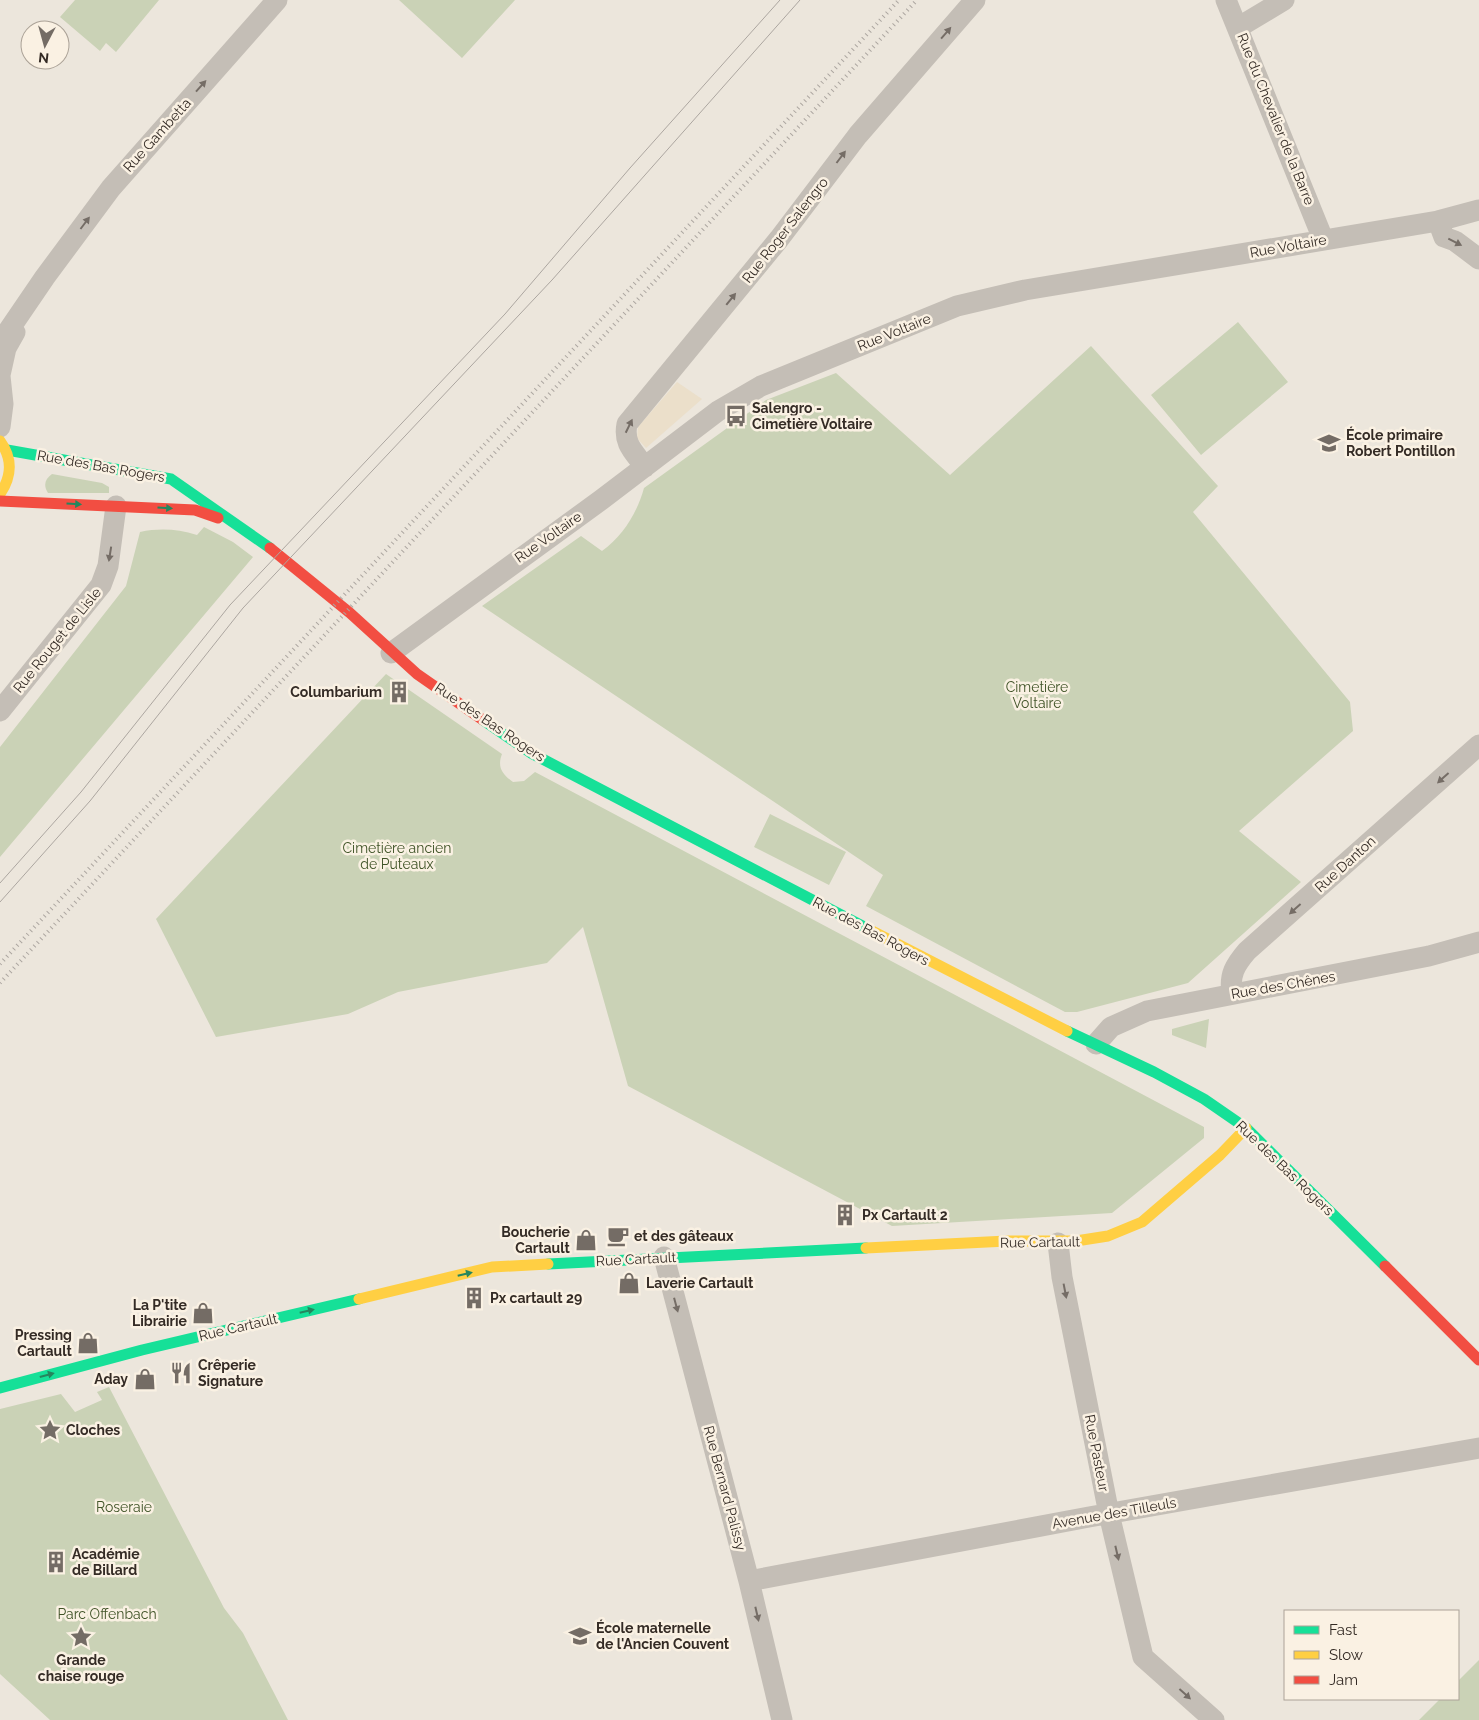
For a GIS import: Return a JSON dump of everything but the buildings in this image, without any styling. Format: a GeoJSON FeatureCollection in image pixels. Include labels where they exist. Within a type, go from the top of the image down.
{"type":"FeatureCollection","features":[{"type":"Feature","properties":{"kind":"street","name":"Rue Gambetta"},"geometry":{"type":"LineString","coordinates":[[0,343],[45,277],[111,188],[277,0]]}},
{"type":"Feature","properties":{"kind":"street","name":"Rue Roger Salengro"},"geometry":{"type":"LineString","coordinates":[[645,467],[630,447],[625,436],[627,424],[779,239],[858,135],[975,0]]}},
{"type":"Feature","properties":{"kind":"street","name":"Rue du Chevalier de la Barre"},"geometry":{"type":"LineString","coordinates":[[1226,0],[1239,27],[1323,239]]}},
{"type":"Feature","properties":{"kind":"street"},"geometry":{"type":"LineString","coordinates":[[1239,27],[1284,0]]}},
{"type":"Feature","properties":{"kind":"street","name":"Rue Voltaire"},"geometry":{"type":"LineString","coordinates":[[391,652],[645,467],[718,411],[762,386],[957,306],[1024,290],[1438,221],[1479,210]]}},
{"type":"Feature","properties":{"kind":"street"},"geometry":{"type":"LineString","coordinates":[[1438,221],[1444,237],[1455,241],[1479,259]]}},
{"type":"Feature","properties":{"kind":"street","name":"Rue Gambetta"},"geometry":{"type":"LineString","coordinates":[[0,426],[3,404],[0,375],[6,348],[45,277]]}},
{"type":"Feature","properties":{"kind":"street"},"geometry":{"type":"LineString","coordinates":[[0,494],[7,484],[11,473],[11,461],[3,446]]}},
{"type":"Feature","properties":{"kind":"street","name":"Rue des Bas Rogers"},"geometry":{"type":"LineString","coordinates":[[3,446],[171,479],[240,526],[342,606],[417,674],[531,753],[1002,1000],[1096,1044],[1204,1099],[1246,1128],[1479,1360]]}},
{"type":"Feature","properties":{"kind":"street","name":"Rue des Bas Rogers"},"geometry":{"type":"LineString","coordinates":[[0,501],[195,510],[240,526]]}},
{"type":"Feature","properties":{"kind":"street","name":"Rue Rouget de Lisle"},"geometry":{"type":"LineString","coordinates":[[0,711],[101,585],[108,566],[116,506]]}},
{"type":"Feature","properties":{"kind":"street","name":"Rue Danton"},"geometry":{"type":"LineString","coordinates":[[1232,993],[1232,974],[1236,963],[1247,951],[1479,745]]}},
{"type":"Feature","properties":{"kind":"street","name":"Rue des Chênes"},"geometry":{"type":"LineString","coordinates":[[1096,1044],[1111,1027],[1147,1012],[1232,993],[1412,960],[1479,942]]}},
{"type":"Feature","properties":{"kind":"street","name":"Rue Cartault"},"geometry":{"type":"LineString","coordinates":[[0,1388],[142,1350],[492,1267],[1007,1241],[1058,1243],[1100,1240],[1128,1230],[1142,1222],[1220,1155],[1246,1128]]}},
{"type":"Feature","properties":{"kind":"street","name":"Rue Pasteur"},"geometry":{"type":"LineString","coordinates":[[1058,1243],[1062,1277],[1109,1514],[1142,1657],[1214,1720]]}},
{"type":"Feature","properties":{"kind":"street","name":"Rue Bernard Palissy"},"geometry":{"type":"LineString","coordinates":[[658,1258],[749,1581],[782,1720]]}},
{"type":"Feature","properties":{"kind":"street","name":"Avenue des Tilleuls"},"geometry":{"type":"LineString","coordinates":[[749,1581],[1479,1448]]}},
{"type":"Feature","properties":{"kind":"green space"},"geometry":{"type":"Polygon","coordinates":[[[75,0],[159,0],[116,52],[106,43],[100,51],[70,26],[70,20],[64,20],[60,17],[75,0]]]}},
{"type":"Feature","properties":{"kind":"green space"},"geometry":{"type":"Polygon","coordinates":[[[399,0],[515,0],[462,58],[399,0]]]}},
{"type":"Feature","properties":{"kind":"green space"},"geometry":{"type":"Polygon","coordinates":[[[1238,322],[1288,382],[1201,455],[1151,395],[1238,322]]]}},
{"type":"Feature","properties":{"kind":"green space","name":"Cimetière Voltaire"},"geometry":{"type":"Polygon","coordinates":[[[1091,346],[1218,486],[1193,512],[1350,702],[1353,731],[1239,831],[1301,882],[1188,983],[1077,1012],[1065,1012],[866,906],[883,875],[482,606],[581,536],[602,551],[623,531],[633,515],[644,488],[766,400],[836,373],[950,475],[1091,346]]]}},
{"type":"Feature","properties":{"kind":"green space"},"geometry":{"type":"Polygon","coordinates":[[[52,474],[102,483],[109,487],[109,493],[48,493],[46,482],[52,474]]]}},
{"type":"Feature","properties":{"kind":"green space"},"geometry":{"type":"Polygon","coordinates":[[[204,527],[233,542],[253,557],[0,857],[0,747],[126,586],[140,532],[168,530],[197,535],[204,527]]]}},
{"type":"Feature","properties":{"kind":"green space","name":"Cimetière ancien de Puteaux"},"geometry":{"type":"Polygon","coordinates":[[[386,674],[502,754],[500,766],[506,776],[513,782],[524,781],[535,772],[1204,1127],[1204,1138],[1112,1213],[892,1226],[628,1086],[583,927],[547,963],[398,992],[348,1014],[216,1037],[156,919],[386,674]]]}},
{"type":"Feature","properties":{"kind":"green space"},"geometry":{"type":"Polygon","coordinates":[[[770,814],[846,852],[829,885],[754,847],[770,814]]]}},
{"type":"Feature","properties":{"kind":"green space"},"geometry":{"type":"Polygon","coordinates":[[[1209,1019],[1206,1048],[1172,1035],[1172,1029],[1209,1019]]]}},
{"type":"Feature","properties":{"kind":"green space","name":"Parc Offenbach"},"geometry":{"type":"Polygon","coordinates":[[[109,1387],[224,1608],[243,1633],[288,1720],[50,1720],[0,1674],[0,1409],[61,1394],[75,1412],[102,1400],[97,1392],[109,1387]]]}},
{"type":"Feature","properties":{"kind":"green space"},"geometry":{"type":"Polygon","coordinates":[[[1479,1660],[1479,1720],[1419,1720],[1439,1700],[1459,1700],[1459,1680],[1479,1660]]]}},
{"type":"Feature","properties":{"kind":"shaded area"},"geometry":{"type":"Polygon","coordinates":[[[677,382],[702,399],[646,448],[637,438],[638,427],[677,382]]]}},
{"type":"Feature","properties":{"kind":"tram line"},"geometry":{"type":"LineString","coordinates":[[0,883],[81,792],[230,605],[505,314],[630,168],[780,0]]}},
{"type":"Feature","properties":{"kind":"tram line"},"geometry":{"type":"LineString","coordinates":[[0,902],[90,801],[243,608],[552,280],[800,0]]}},
{"type":"Feature","properties":{"kind":"railway"},"geometry":{"type":"LineString","coordinates":[[0,964],[899,0]]}},
{"type":"Feature","properties":{"kind":"railway"},"geometry":{"type":"LineString","coordinates":[[0,983],[917,0]]}},
{"type":"Feature","properties":{"kind":"traffic: fast"},"geometry":{"type":"LineString","coordinates":[[7,450],[171,479],[270,548]]}},
{"type":"Feature","properties":{"kind":"traffic: fast"},"geometry":{"type":"LineString","coordinates":[[483,720],[531,753],[868,929]]}},
{"type":"Feature","properties":{"kind":"traffic: fast"},"geometry":{"type":"LineString","coordinates":[[1067,1031],[1154,1072],[1204,1099],[1246,1128],[1385,1266]]}},
{"type":"Feature","properties":{"kind":"traffic: fast"},"geometry":{"type":"LineString","coordinates":[[548,1264],[866,1248]]}},
{"type":"Feature","properties":{"kind":"traffic: fast"},"geometry":{"type":"LineString","coordinates":[[0,1388],[142,1350],[359,1299]]}},
{"type":"Feature","properties":{"kind":"traffic: slow"},"geometry":{"type":"LineString","coordinates":[[0,441],[9,461],[9,474],[0,494]]}},
{"type":"Feature","properties":{"kind":"traffic: slow"},"geometry":{"type":"LineString","coordinates":[[868,929],[1067,1031]]}},
{"type":"Feature","properties":{"kind":"traffic: slow"},"geometry":{"type":"LineString","coordinates":[[866,1248],[1007,1241],[1076,1241],[1108,1236],[1142,1222],[1220,1155],[1246,1128]]}},
{"type":"Feature","properties":{"kind":"traffic: slow"},"geometry":{"type":"LineString","coordinates":[[359,1299],[492,1267],[548,1264]]}},
{"type":"Feature","properties":{"kind":"traffic: jam"},"geometry":{"type":"LineString","coordinates":[[0,501],[195,510],[218,518]]}},
{"type":"Feature","properties":{"kind":"traffic: jam"},"geometry":{"type":"LineString","coordinates":[[270,548],[350,613],[417,674],[483,720]]}},
{"type":"Feature","properties":{"kind":"traffic: jam"},"geometry":{"type":"LineString","coordinates":[[1385,1266],[1479,1360]]}},
{"type":"Feature","properties":{"kind":"place","name":"Salengro - Cimetière Voltaire"},"geometry":{"type":"Point","coordinates":[736,416]}},
{"type":"Feature","properties":{"kind":"place","name":"École primaire Robert Pontillon"},"geometry":{"type":"Point","coordinates":[1329,443]}},
{"type":"Feature","properties":{"kind":"place","name":"Columbarium"},"geometry":{"type":"Point","coordinates":[399,692]}},
{"type":"Feature","properties":{"kind":"place","name":"Px Cartault 2"},"geometry":{"type":"Point","coordinates":[845,1215]}},
{"type":"Feature","properties":{"kind":"place","name":"et des gâteaux"},"geometry":{"type":"Point","coordinates":[618,1236]}},
{"type":"Feature","properties":{"kind":"place","name":"Boucherie Cartault"},"geometry":{"type":"Point","coordinates":[586,1240]}},
{"type":"Feature","properties":{"kind":"place","name":"Laverie Cartault"},"geometry":{"type":"Point","coordinates":[629,1283]}},
{"type":"Feature","properties":{"kind":"place","name":"Px cartault 29"},"geometry":{"type":"Point","coordinates":[474,1298]}},
{"type":"Feature","properties":{"kind":"place","name":"La P'tite Librairie"},"geometry":{"type":"Point","coordinates":[203,1313]}},
{"type":"Feature","properties":{"kind":"place","name":"Pressing Cartault"},"geometry":{"type":"Point","coordinates":[88,1343]}},
{"type":"Feature","properties":{"kind":"place","name":"Crêperie Signature"},"geometry":{"type":"Point","coordinates":[181,1373]}},
{"type":"Feature","properties":{"kind":"place","name":"Aday"},"geometry":{"type":"Point","coordinates":[145,1379]}},
{"type":"Feature","properties":{"kind":"place","name":"Cloches"},"geometry":{"type":"Point","coordinates":[50,1430]}},
{"type":"Feature","properties":{"kind":"place","name":"Académie de Billard"},"geometry":{"type":"Point","coordinates":[56,1562]}},
{"type":"Feature","properties":{"kind":"place","name":"École maternelle de l'Ancien Couvent"},"geometry":{"type":"Point","coordinates":[580,1636]}},
{"type":"Feature","properties":{"kind":"place","name":"Grande chaise rouge"},"geometry":{"type":"Point","coordinates":[81,1637]}},
{"type":"Feature","properties":{"kind":"park label","name":"Roseraie"},"geometry":{"type":"Point","coordinates":[124,1507]}}]}
